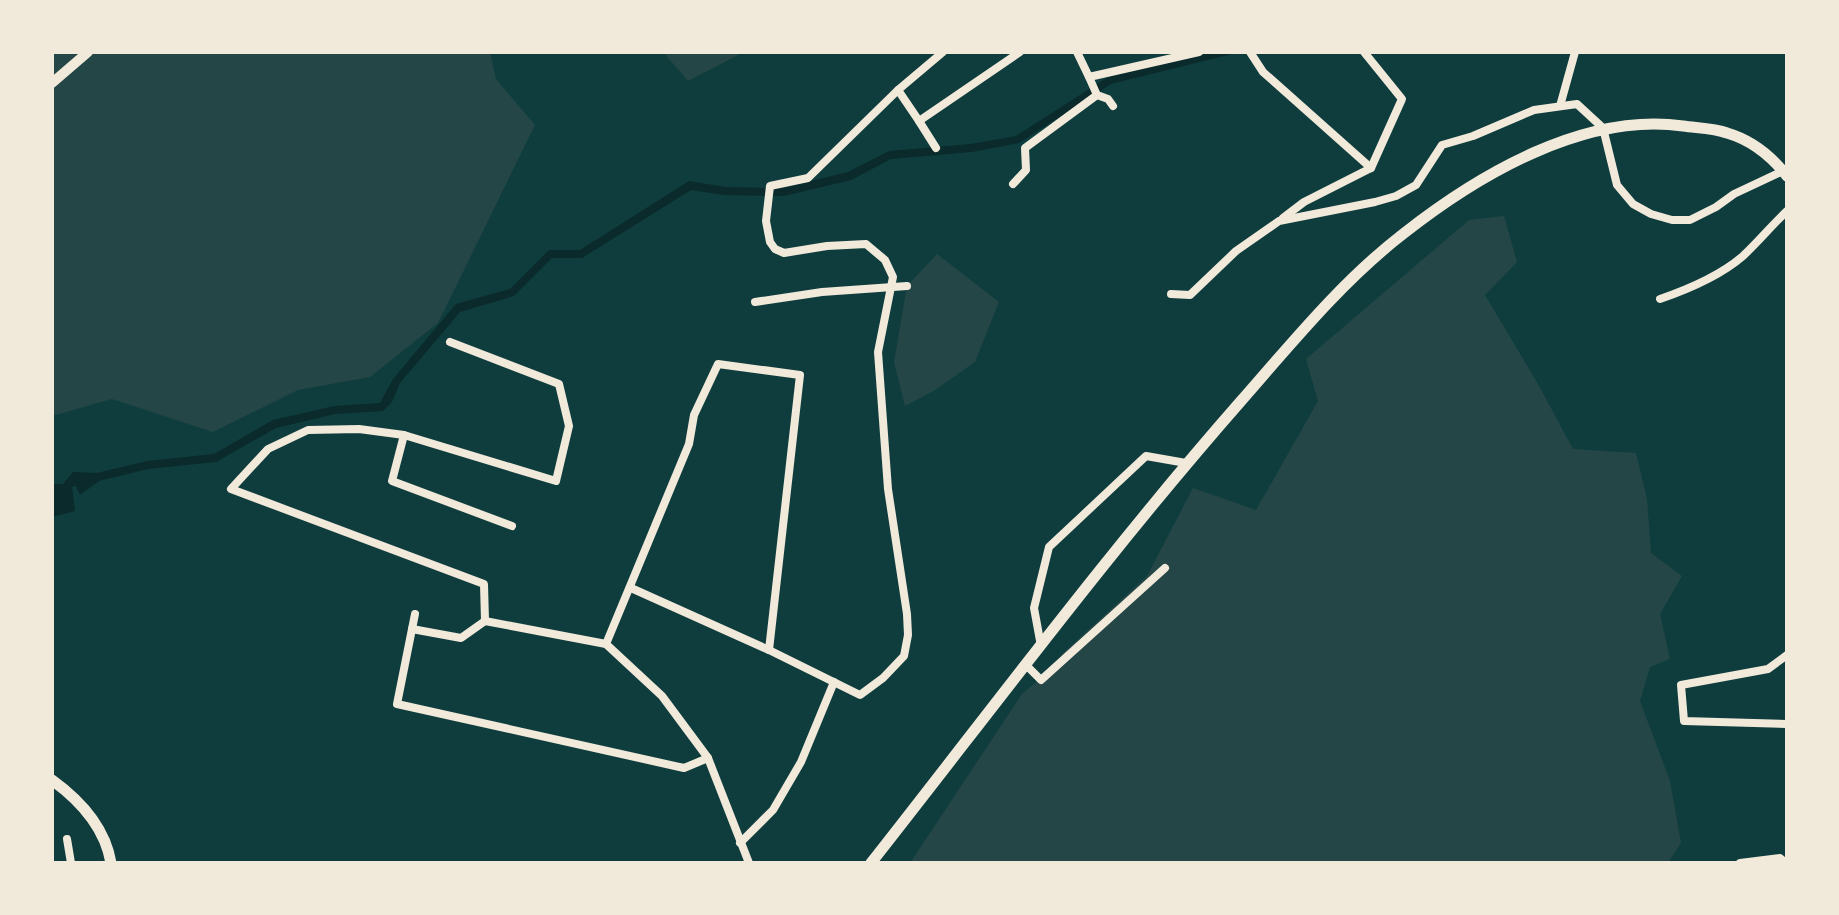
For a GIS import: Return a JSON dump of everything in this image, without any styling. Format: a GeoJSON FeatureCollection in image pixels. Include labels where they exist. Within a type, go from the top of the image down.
{"type":"FeatureCollection","features":[{"type":"Feature","properties":{"kind":"main road"},"geometry":{"type":"LineString","coordinates":[[871,863],[1186,463],[1322,310],[1401,235],[1471,185],[1556,143],[1603,128],[1669,124],[1727,133],[1772,157],[1785,174]]}},
{"type":"Feature","properties":{"kind":"main road"},"geometry":{"type":"LineString","coordinates":[[52,780],[76,797],[107,841],[111,863]]}},
{"type":"Feature","properties":{"kind":"street"},"geometry":{"type":"LineString","coordinates":[[52,83],[88,52]]}},
{"type":"Feature","properties":{"kind":"street"},"geometry":{"type":"LineString","coordinates":[[631,588],[860,695],[883,678],[904,656],[908,635],[907,614],[888,489],[878,352],[893,277],[885,260],[866,244],[784,253],[775,249],[770,242],[766,221],[770,186],[808,178],[898,90],[943,52]]}},
{"type":"Feature","properties":{"kind":"street"},"geometry":{"type":"LineString","coordinates":[[919,121],[1020,52]]}},
{"type":"Feature","properties":{"kind":"street"},"geometry":{"type":"LineString","coordinates":[[1077,52],[1097,95],[1108,99],[1113,106]]}},
{"type":"Feature","properties":{"kind":"street"},"geometry":{"type":"LineString","coordinates":[[1089,77],[1199,52]]}},
{"type":"Feature","properties":{"kind":"street"},"geometry":{"type":"LineString","coordinates":[[1250,52],[1263,72],[1371,168]]}},
{"type":"Feature","properties":{"kind":"street"},"geometry":{"type":"LineString","coordinates":[[1171,294],[1190,295],[1236,251],[1304,202],[1371,168],[1402,99],[1364,52]]}},
{"type":"Feature","properties":{"kind":"street"},"geometry":{"type":"LineString","coordinates":[[1560,106],[1575,52]]}},
{"type":"Feature","properties":{"kind":"street"},"geometry":{"type":"LineString","coordinates":[[898,90],[936,148]]}},
{"type":"Feature","properties":{"kind":"street"},"geometry":{"type":"LineString","coordinates":[[1013,184],[1026,170],[1025,148],[1097,95]]}},
{"type":"Feature","properties":{"kind":"street"},"geometry":{"type":"LineString","coordinates":[[1279,221],[1396,196],[1416,185],[1442,145],[1473,136],[1534,110],[1577,104],[1603,128],[1617,185],[1633,204],[1651,214],[1672,220],[1690,220],[1734,194],[1785,174]]}},
{"type":"Feature","properties":{"kind":"street"},"geometry":{"type":"LineString","coordinates":[[1660,299],[1724,271],[1787,211]]}},
{"type":"Feature","properties":{"kind":"street"},"geometry":{"type":"LineString","coordinates":[[755,302],[907,286]]}},
{"type":"Feature","properties":{"kind":"street"},"geometry":{"type":"LineString","coordinates":[[450,342],[559,384],[569,426],[556,481],[404,435],[359,429],[308,430],[268,449],[231,489],[484,584],[485,621]]}},
{"type":"Feature","properties":{"kind":"street"},"geometry":{"type":"LineString","coordinates":[[606,644],[689,444],[694,415],[718,364],[800,375],[769,650]]}},
{"type":"Feature","properties":{"kind":"street"},"geometry":{"type":"LineString","coordinates":[[404,435],[392,481],[512,526]]}},
{"type":"Feature","properties":{"kind":"street"},"geometry":{"type":"LineString","coordinates":[[1041,647],[1034,608],[1049,547],[1146,456],[1186,463]]}},
{"type":"Feature","properties":{"kind":"street"},"geometry":{"type":"LineString","coordinates":[[1026,665],[1041,680],[1165,568]]}},
{"type":"Feature","properties":{"kind":"street"},"geometry":{"type":"LineString","coordinates":[[415,614],[397,704],[684,768],[708,758]]}},
{"type":"Feature","properties":{"kind":"street"},"geometry":{"type":"LineString","coordinates":[[412,629],[461,638],[485,621],[606,644],[662,696],[708,758],[749,863]]}},
{"type":"Feature","properties":{"kind":"street"},"geometry":{"type":"LineString","coordinates":[[1787,655],[1768,669],[1681,685],[1684,721],[1787,724]]}},
{"type":"Feature","properties":{"kind":"street"},"geometry":{"type":"LineString","coordinates":[[740,843],[773,810],[801,762],[834,682]]}},
{"type":"Feature","properties":{"kind":"street"},"geometry":{"type":"LineString","coordinates":[[67,839],[71,863]]}},
{"type":"Feature","properties":{"kind":"street"},"geometry":{"type":"LineString","coordinates":[[1740,863],[1784,858]]}},
{"type":"Feature","properties":{"kind":"street"},"geometry":{"type":"LineString","coordinates":[[1771,863],[1784,858]]}},
{"type":"Feature","properties":{"kind":"shaded area"},"geometry":{"type":"Polygon","coordinates":[[[52,52],[490,52],[496,79],[535,125],[438,323],[370,377],[298,390],[213,432],[112,399],[52,416],[52,52]]]}},
{"type":"Feature","properties":{"kind":"shaded area"},"geometry":{"type":"Polygon","coordinates":[[[663,52],[744,52],[688,81],[663,52]]]}},
{"type":"Feature","properties":{"kind":"shaded area"},"geometry":{"type":"Polygon","coordinates":[[[1209,52],[1240,52],[1111,84],[1019,143],[972,152],[891,159],[851,180],[784,196],[724,195],[691,190],[582,258],[552,258],[514,296],[460,312],[400,383],[392,402],[383,411],[335,414],[276,428],[216,462],[148,469],[99,481],[80,495],[76,486],[72,487],[75,511],[52,517],[52,484],[63,484],[73,472],[97,473],[147,461],[214,454],[273,420],[334,406],[380,403],[393,379],[456,304],[510,289],[549,250],[580,250],[689,181],[725,187],[783,188],[848,172],[889,151],[971,144],[1016,136],[1108,77],[1209,52]]]}},
{"type":"Feature","properties":{"kind":"shaded area"},"geometry":{"type":"Polygon","coordinates":[[[1504,216],[1517,262],[1485,295],[1573,449],[1636,453],[1647,499],[1651,553],[1682,576],[1660,614],[1670,659],[1650,667],[1640,701],[1670,781],[1681,843],[1668,863],[910,863],[1022,694],[1147,576],[1193,488],[1256,510],[1318,401],[1306,359],[1469,220],[1504,216]]]}},
{"type":"Feature","properties":{"kind":"shaded area"},"geometry":{"type":"Polygon","coordinates":[[[937,254],[999,302],[975,362],[935,390],[905,406],[894,362],[907,286],[937,254]]]}}]}
